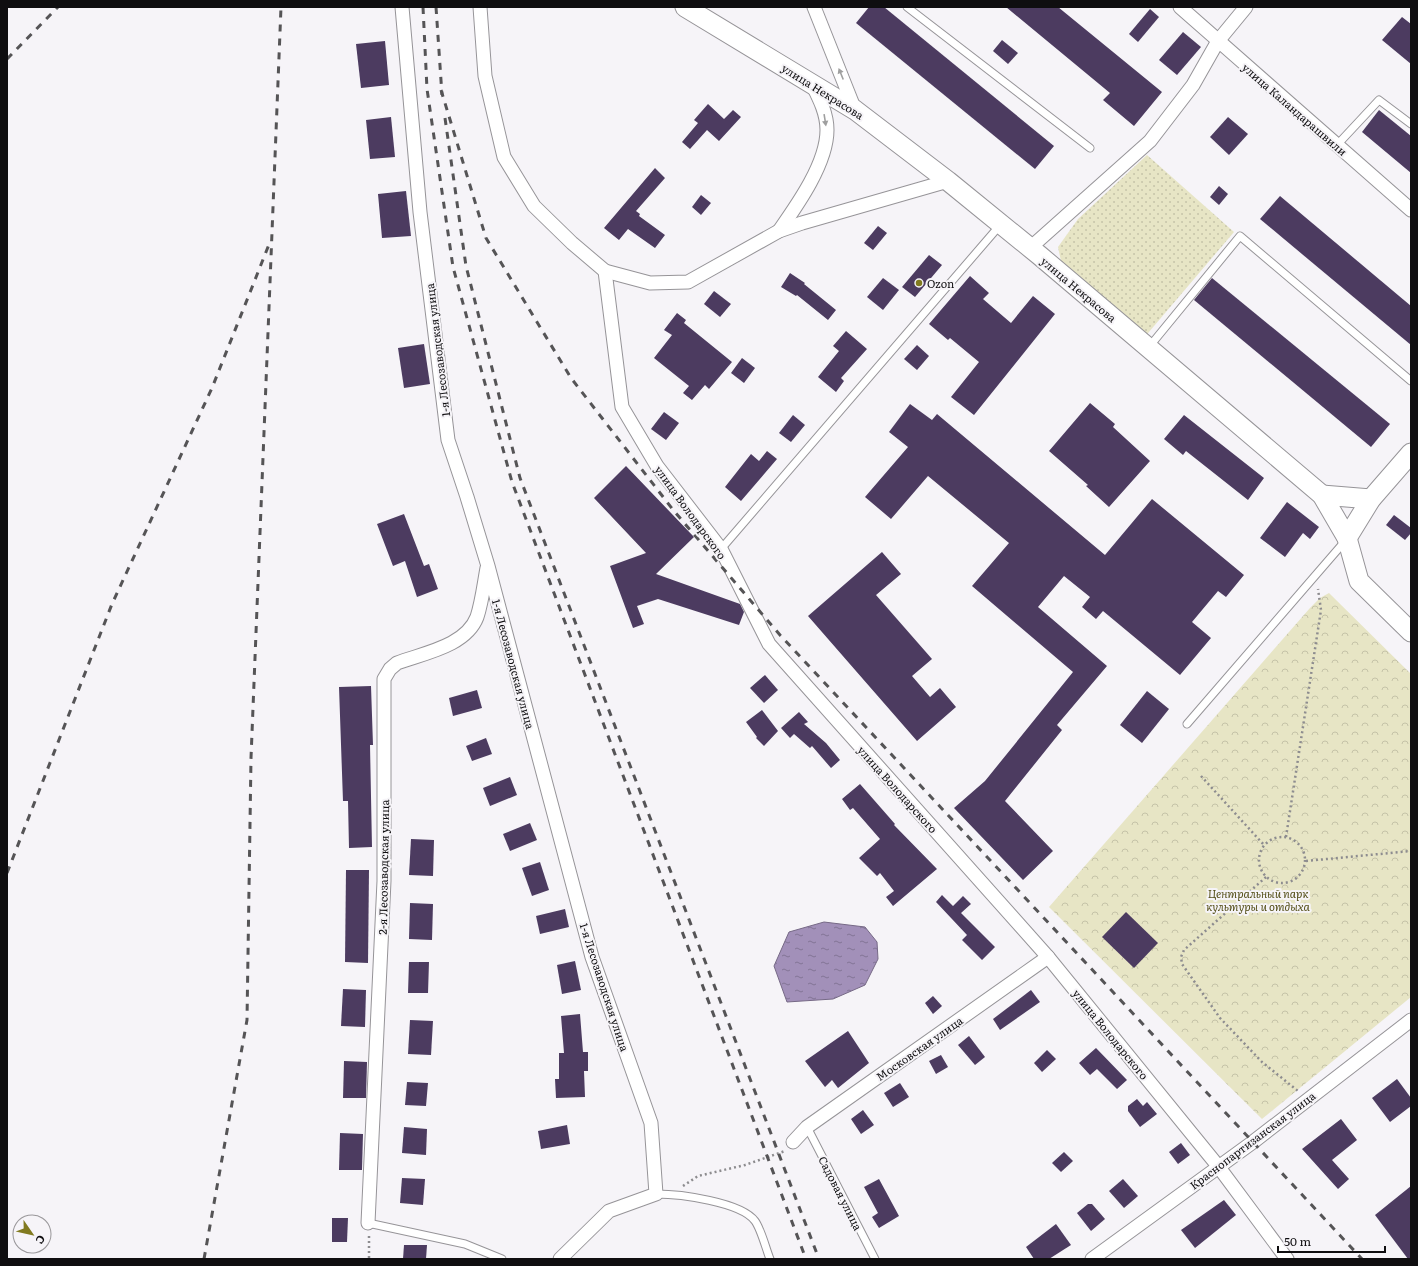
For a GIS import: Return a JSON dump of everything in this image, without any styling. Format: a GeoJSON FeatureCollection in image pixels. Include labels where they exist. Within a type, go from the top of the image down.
{"type":"FeatureCollection","features":[{"type":"Feature","properties":{"kind":"main road","name":"улица Некрасова"},"geometry":{"type":"LineString","coordinates":[[685,7],[855,110],[948,181],[1149,347],[1322,495],[1347,538],[1360,581],[1411,632]]}},
{"type":"Feature","properties":{"kind":"main road"},"geometry":{"type":"LineString","coordinates":[[1347,538],[1371,499],[1411,454]]}},
{"type":"Feature","properties":{"kind":"main road"},"geometry":{"type":"LineString","coordinates":[[1322,495],[1371,499]]}},
{"type":"Feature","properties":{"kind":"street","name":"1-я Лесозаводская улица"},"geometry":{"type":"LineString","coordinates":[[402,7],[420,212],[448,440],[488,566],[592,957],[651,1123],[656,1194]]}},
{"type":"Feature","properties":{"kind":"street"},"geometry":{"type":"LineString","coordinates":[[480,7],[485,76],[504,157],[534,206],[572,243],[605,271],[650,283],[688,282],[779,231],[948,181]]}},
{"type":"Feature","properties":{"kind":"street"},"geometry":{"type":"LineString","coordinates":[[814,7],[855,110]]}},
{"type":"Feature","properties":{"kind":"street","name":"улица Каландарашвили"},"geometry":{"type":"LineString","coordinates":[[1180,7],[1411,210]]}},
{"type":"Feature","properties":{"kind":"street"},"geometry":{"type":"LineString","coordinates":[[1030,248],[1150,141],[1193,85],[1218,41],[1246,7]]}},
{"type":"Feature","properties":{"kind":"street"},"geometry":{"type":"LineString","coordinates":[[779,231],[798,205],[822,156],[827,130],[824,109],[812,84]]}},
{"type":"Feature","properties":{"kind":"street","name":"улица Володарского"},"geometry":{"type":"LineString","coordinates":[[605,271],[622,407],[657,466],[721,549],[769,644],[1048,957],[1218,1166],[1288,1259]]}},
{"type":"Feature","properties":{"kind":"street","name":"2-я Лесозаводская улица"},"geometry":{"type":"LineString","coordinates":[[368,1223],[384,881],[384,679],[390,669],[397,663],[457,641],[468,633],[477,617],[488,566]]}},
{"type":"Feature","properties":{"kind":"street","name":"Московская улица"},"geometry":{"type":"LineString","coordinates":[[793,1142],[807,1127],[1048,957]]}},
{"type":"Feature","properties":{"kind":"street","name":"Краснопартизанская улица"},"geometry":{"type":"LineString","coordinates":[[1092,1259],[1253,1142],[1411,1020]]}},
{"type":"Feature","properties":{"kind":"street"},"geometry":{"type":"LineString","coordinates":[[560,1259],[609,1211],[656,1194]]}},
{"type":"Feature","properties":{"kind":"lane"},"geometry":{"type":"LineString","coordinates":[[906,7],[1090,148]]}},
{"type":"Feature","properties":{"kind":"lane"},"geometry":{"type":"LineString","coordinates":[[1337,145],[1379,100],[1411,124]]}},
{"type":"Feature","properties":{"kind":"lane"},"geometry":{"type":"LineString","coordinates":[[721,549],[1001,224]]}},
{"type":"Feature","properties":{"kind":"lane"},"geometry":{"type":"LineString","coordinates":[[1149,347],[1240,236],[1411,381]]}},
{"type":"Feature","properties":{"kind":"lane"},"geometry":{"type":"LineString","coordinates":[[1187,724],[1347,538]]}},
{"type":"Feature","properties":{"kind":"lane","name":"Садовая улица"},"geometry":{"type":"LineString","coordinates":[[807,1127],[875,1259]]}},
{"type":"Feature","properties":{"kind":"lane"},"geometry":{"type":"LineString","coordinates":[[656,1194],[671,1194],[730,1205],[755,1221],[770,1259]]}},
{"type":"Feature","properties":{"kind":"lane"},"geometry":{"type":"LineString","coordinates":[[368,1223],[465,1244],[502,1259]]}},
{"type":"Feature","properties":{"kind":"path"},"geometry":{"type":"LineString","coordinates":[[1286,837],[1321,610],[1316,574]]}},
{"type":"Feature","properties":{"kind":"path"},"geometry":{"type":"LineString","coordinates":[[1201,776],[1264,845]]}},
{"type":"Feature","properties":{"kind":"path"},"geometry":{"type":"LineString","coordinates":[[1286,837],[1298,843],[1302,848],[1306,861],[1299,876],[1293,880],[1279,883],[1266,877],[1259,865],[1259,857],[1264,845],[1270,840],[1286,837]]}},
{"type":"Feature","properties":{"kind":"path"},"geometry":{"type":"LineString","coordinates":[[1306,861],[1411,851]]}},
{"type":"Feature","properties":{"kind":"path"},"geometry":{"type":"LineString","coordinates":[[1266,877],[1184,950],[1181,957],[1182,964],[1220,1018],[1262,1062],[1308,1099]]}},
{"type":"Feature","properties":{"kind":"path"},"geometry":{"type":"LineString","coordinates":[[671,1194],[698,1176],[745,1165],[783,1153],[793,1142]]}},
{"type":"Feature","properties":{"kind":"path"},"geometry":{"type":"LineString","coordinates":[[368,1223],[369,1259]]}},
{"type":"Feature","properties":{"kind":"green space"},"geometry":{"type":"Polygon","coordinates":[[[1147,155],[1234,232],[1143,339],[1061,261],[1058,247],[1078,219],[1147,155]]]}},
{"type":"Feature","properties":{"kind":"green space","name":"Центральный парк культуры и отдыха"},"geometry":{"type":"Polygon","coordinates":[[[1329,593],[1411,674],[1411,997],[1262,1119],[1049,907],[1310,608],[1320,598],[1329,593]]]}},
{"type":"Feature","properties":{"kind":"water"},"geometry":{"type":"Polygon","coordinates":[[[824,922],[865,927],[877,942],[878,959],[865,985],[833,999],[787,1002],[774,966],[789,932],[824,922]]]}},
{"type":"Feature","properties":{"kind":"building"},"geometry":{"type":"Polygon","coordinates":[[[869,7],[884,7],[1054,146],[1035,169],[856,23],[869,7]]]}},
{"type":"Feature","properties":{"kind":"building"},"geometry":{"type":"Polygon","coordinates":[[[1006,7],[1058,7],[1162,92],[1134,126],[1103,100],[1110,93],[1006,7]]]}},
{"type":"Feature","properties":{"kind":"building"},"geometry":{"type":"Polygon","coordinates":[[[1150,9],[1159,17],[1138,42],[1129,34],[1150,9]]]}},
{"type":"Feature","properties":{"kind":"building"},"geometry":{"type":"Polygon","coordinates":[[[1402,17],[1411,24],[1411,64],[1382,40],[1402,17]]]}},
{"type":"Feature","properties":{"kind":"building"},"geometry":{"type":"Polygon","coordinates":[[[1183,32],[1201,47],[1177,75],[1159,60],[1183,32]]]}},
{"type":"Feature","properties":{"kind":"building"},"geometry":{"type":"Polygon","coordinates":[[[1002,40],[1018,53],[1008,64],[993,51],[1002,40]]]}},
{"type":"Feature","properties":{"kind":"building"},"geometry":{"type":"Polygon","coordinates":[[[385,41],[389,85],[361,88],[356,44],[385,41]]]}},
{"type":"Feature","properties":{"kind":"building"},"geometry":{"type":"Polygon","coordinates":[[[708,104],[724,119],[733,110],[741,117],[719,141],[707,130],[690,149],[682,142],[698,123],[694,120],[708,104]]]}},
{"type":"Feature","properties":{"kind":"building"},"geometry":{"type":"Polygon","coordinates":[[[1379,110],[1411,136],[1411,173],[1362,132],[1379,110]]]}},
{"type":"Feature","properties":{"kind":"building"},"geometry":{"type":"Polygon","coordinates":[[[391,117],[395,157],[370,159],[366,120],[391,117]]]}},
{"type":"Feature","properties":{"kind":"building"},"geometry":{"type":"Polygon","coordinates":[[[1228,117],[1248,134],[1229,155],[1210,137],[1228,117]]]}},
{"type":"Feature","properties":{"kind":"building"},"geometry":{"type":"Polygon","coordinates":[[[655,168],[665,178],[636,211],[640,214],[639,216],[665,235],[655,248],[628,229],[619,240],[604,228],[655,168]]]}},
{"type":"Feature","properties":{"kind":"building"},"geometry":{"type":"Polygon","coordinates":[[[1219,186],[1228,194],[1219,205],[1210,197],[1219,186]]]}},
{"type":"Feature","properties":{"kind":"building"},"geometry":{"type":"Polygon","coordinates":[[[406,191],[411,236],[382,238],[378,194],[406,191]]]}},
{"type":"Feature","properties":{"kind":"building"},"geometry":{"type":"Polygon","coordinates":[[[701,195],[711,203],[701,215],[692,207],[701,195]]]}},
{"type":"Feature","properties":{"kind":"building"},"geometry":{"type":"Polygon","coordinates":[[[1280,196],[1411,306],[1411,345],[1260,219],[1280,196]]]}},
{"type":"Feature","properties":{"kind":"building"},"geometry":{"type":"Polygon","coordinates":[[[878,226],[887,233],[873,250],[864,243],[878,226]]]}},
{"type":"Feature","properties":{"kind":"building"},"geometry":{"type":"Polygon","coordinates":[[[929,255],[942,265],[915,297],[902,287],[929,255]]]}},
{"type":"Feature","properties":{"kind":"building"},"geometry":{"type":"Polygon","coordinates":[[[790,273],[805,283],[804,284],[836,310],[828,320],[797,295],[796,296],[781,287],[790,273]]]}},
{"type":"Feature","properties":{"kind":"building"},"geometry":{"type":"Polygon","coordinates":[[[970,276],[989,293],[983,299],[1011,323],[1033,296],[1055,314],[974,415],[951,397],[979,362],[950,338],[948,340],[929,324],[970,276]]]}},
{"type":"Feature","properties":{"kind":"building"},"geometry":{"type":"Polygon","coordinates":[[[883,278],[899,290],[883,310],[867,297],[883,278]]]}},
{"type":"Feature","properties":{"kind":"building"},"geometry":{"type":"Polygon","coordinates":[[[1212,278],[1390,424],[1371,447],[1194,300],[1212,278]]]}},
{"type":"Feature","properties":{"kind":"building"},"geometry":{"type":"Polygon","coordinates":[[[714,291],[731,304],[720,317],[704,304],[714,291]]]}},
{"type":"Feature","properties":{"kind":"building"},"geometry":{"type":"Polygon","coordinates":[[[677,313],[686,320],[684,323],[732,362],[709,389],[705,385],[692,400],[683,393],[689,386],[654,358],[672,335],[664,330],[677,313]]]}},
{"type":"Feature","properties":{"kind":"building"},"geometry":{"type":"Polygon","coordinates":[[[846,331],[867,349],[841,378],[844,381],[836,392],[818,377],[839,351],[833,346],[846,331]]]}},
{"type":"Feature","properties":{"kind":"building"},"geometry":{"type":"Polygon","coordinates":[[[424,344],[430,384],[404,388],[398,348],[424,344]]]}},
{"type":"Feature","properties":{"kind":"building"},"geometry":{"type":"Polygon","coordinates":[[[917,345],[929,356],[917,370],[904,359],[917,345]]]}},
{"type":"Feature","properties":{"kind":"building"},"geometry":{"type":"Polygon","coordinates":[[[742,358],[755,368],[744,383],[731,373],[742,358]]]}},
{"type":"Feature","properties":{"kind":"building"},"geometry":{"type":"Polygon","coordinates":[[[1090,403],[1115,424],[1113,427],[1150,461],[1109,507],[1086,486],[1088,485],[1049,451],[1090,403]]]}},
{"type":"Feature","properties":{"kind":"building"},"geometry":{"type":"Polygon","coordinates":[[[910,404],[932,420],[937,414],[1105,555],[1152,499],[1244,575],[1226,597],[1218,591],[1192,622],[1211,638],[1180,675],[1103,611],[1096,619],[1082,607],[1090,597],[1064,576],[1038,607],[1107,666],[1057,725],[1062,730],[1005,801],[1053,851],[1023,880],[954,808],[985,781],[1073,672],[972,586],[1009,543],[928,476],[891,519],[865,497],[908,447],[889,432],[910,404]]]}},
{"type":"Feature","properties":{"kind":"building"},"geometry":{"type":"Polygon","coordinates":[[[664,412],[679,423],[666,440],[651,429],[664,412]]]}},
{"type":"Feature","properties":{"kind":"building"},"geometry":{"type":"Polygon","coordinates":[[[793,415],[805,425],[791,442],[779,433],[793,415]]]}},
{"type":"Feature","properties":{"kind":"building"},"geometry":{"type":"Polygon","coordinates":[[[1184,415],[1264,478],[1248,500],[1186,451],[1183,455],[1164,439],[1184,415]]]}},
{"type":"Feature","properties":{"kind":"building"},"geometry":{"type":"Polygon","coordinates":[[[767,451],[777,459],[741,501],[725,487],[751,454],[759,461],[767,451]]]}},
{"type":"Feature","properties":{"kind":"building"},"geometry":{"type":"Polygon","coordinates":[[[626,466],[694,537],[656,574],[740,604],[744,612],[739,625],[658,599],[637,606],[644,624],[633,628],[610,566],[646,553],[594,498],[626,466]]]}},
{"type":"Feature","properties":{"kind":"building"},"geometry":{"type":"Polygon","coordinates":[[[1287,502],[1319,527],[1310,539],[1303,533],[1285,557],[1260,538],[1287,502]]]}},
{"type":"Feature","properties":{"kind":"building"},"geometry":{"type":"Polygon","coordinates":[[[404,514],[424,566],[429,564],[438,589],[417,597],[405,561],[393,566],[377,524],[404,514]]]}},
{"type":"Feature","properties":{"kind":"building"},"geometry":{"type":"Polygon","coordinates":[[[1394,515],[1411,528],[1411,533],[1405,540],[1386,525],[1394,515]]]}},
{"type":"Feature","properties":{"kind":"building"},"geometry":{"type":"Polygon","coordinates":[[[882,552],[901,574],[876,595],[932,659],[912,676],[930,697],[940,688],[956,707],[917,741],[808,616],[882,552]]]}},
{"type":"Feature","properties":{"kind":"building"},"geometry":{"type":"Polygon","coordinates":[[[765,675],[778,690],[764,703],[750,688],[765,675]]]}},
{"type":"Feature","properties":{"kind":"building"},"geometry":{"type":"Polygon","coordinates":[[[371,686],[373,745],[370,745],[372,847],[349,848],[348,801],[343,801],[339,687],[371,686]]]}},
{"type":"Feature","properties":{"kind":"building"},"geometry":{"type":"Polygon","coordinates":[[[477,690],[482,708],[453,716],[449,698],[477,690]]]}},
{"type":"Feature","properties":{"kind":"building"},"geometry":{"type":"Polygon","coordinates":[[[1147,691],[1169,709],[1142,743],[1120,725],[1147,691]]]}},
{"type":"Feature","properties":{"kind":"building"},"geometry":{"type":"Polygon","coordinates":[[[762,710],[778,731],[764,746],[756,738],[757,737],[746,722],[762,710]]]}},
{"type":"Feature","properties":{"kind":"building"},"geometry":{"type":"Polygon","coordinates":[[[799,712],[808,722],[804,724],[826,743],[840,760],[831,768],[812,746],[810,748],[794,734],[790,738],[781,728],[799,712]]]}},
{"type":"Feature","properties":{"kind":"building"},"geometry":{"type":"Polygon","coordinates":[[[486,738],[492,754],[472,761],[466,746],[486,738]]]}},
{"type":"Feature","properties":{"kind":"building"},"geometry":{"type":"Polygon","coordinates":[[[510,777],[517,795],[490,806],[483,788],[510,777]]]}},
{"type":"Feature","properties":{"kind":"building"},"geometry":{"type":"Polygon","coordinates":[[[860,784],[895,824],[894,825],[937,869],[893,906],[886,897],[894,891],[880,873],[877,876],[859,858],[880,839],[853,808],[850,810],[842,799],[860,784]]]}},
{"type":"Feature","properties":{"kind":"building"},"geometry":{"type":"Polygon","coordinates":[[[530,823],[537,840],[510,851],[503,834],[530,823]]]}},
{"type":"Feature","properties":{"kind":"building"},"geometry":{"type":"Polygon","coordinates":[[[411,839],[434,840],[433,876],[409,875],[411,839]]]}},
{"type":"Feature","properties":{"kind":"building"},"geometry":{"type":"Polygon","coordinates":[[[540,862],[549,890],[532,896],[522,868],[540,862]]]}},
{"type":"Feature","properties":{"kind":"building"},"geometry":{"type":"Polygon","coordinates":[[[346,870],[369,870],[368,963],[345,962],[346,870]]]}},
{"type":"Feature","properties":{"kind":"building"},"geometry":{"type":"Polygon","coordinates":[[[942,895],[953,906],[963,896],[971,904],[961,913],[995,947],[982,960],[962,940],[967,935],[936,902],[942,895]]]}},
{"type":"Feature","properties":{"kind":"building"},"geometry":{"type":"Polygon","coordinates":[[[410,903],[433,904],[432,940],[409,939],[410,903]]]}},
{"type":"Feature","properties":{"kind":"building"},"geometry":{"type":"Polygon","coordinates":[[[565,909],[569,927],[540,934],[536,916],[565,909]]]}},
{"type":"Feature","properties":{"kind":"building"},"geometry":{"type":"Polygon","coordinates":[[[1126,912],[1158,943],[1134,968],[1102,937],[1126,912]]]}},
{"type":"Feature","properties":{"kind":"building"},"geometry":{"type":"Polygon","coordinates":[[[575,961],[581,990],[562,994],[557,965],[575,961]]]}},
{"type":"Feature","properties":{"kind":"building"},"geometry":{"type":"Polygon","coordinates":[[[409,962],[429,962],[428,993],[408,993],[409,962]]]}},
{"type":"Feature","properties":{"kind":"building"},"geometry":{"type":"Polygon","coordinates":[[[343,989],[366,990],[365,1027],[341,1026],[343,989]]]}},
{"type":"Feature","properties":{"kind":"building"},"geometry":{"type":"Polygon","coordinates":[[[1031,990],[1040,1002],[1000,1030],[993,1019],[1031,990]]]}},
{"type":"Feature","properties":{"kind":"building"},"geometry":{"type":"Polygon","coordinates":[[[933,996],[942,1006],[933,1014],[925,1003],[933,996]]]}},
{"type":"Feature","properties":{"kind":"building"},"geometry":{"type":"Polygon","coordinates":[[[580,1014],[583,1052],[588,1052],[588,1071],[584,1071],[585,1097],[556,1098],[555,1079],[559,1079],[559,1053],[564,1053],[561,1016],[580,1014]]]}},
{"type":"Feature","properties":{"kind":"building"},"geometry":{"type":"Polygon","coordinates":[[[410,1020],[433,1021],[431,1055],[408,1054],[410,1020]]]}},
{"type":"Feature","properties":{"kind":"building"},"geometry":{"type":"Polygon","coordinates":[[[848,1031],[869,1063],[838,1088],[832,1080],[825,1087],[805,1061],[848,1031]]]}},
{"type":"Feature","properties":{"kind":"building"},"geometry":{"type":"Polygon","coordinates":[[[969,1036],[985,1057],[975,1065],[958,1045],[969,1036]]]}},
{"type":"Feature","properties":{"kind":"building"},"geometry":{"type":"Polygon","coordinates":[[[1096,1048],[1127,1080],[1117,1089],[1097,1069],[1090,1075],[1079,1063],[1096,1048]]]}},
{"type":"Feature","properties":{"kind":"building"},"geometry":{"type":"Polygon","coordinates":[[[1047,1050],[1056,1059],[1042,1072],[1034,1063],[1047,1050]]]}},
{"type":"Feature","properties":{"kind":"building"},"geometry":{"type":"Polygon","coordinates":[[[941,1055],[948,1067],[936,1074],[929,1061],[941,1055]]]}},
{"type":"Feature","properties":{"kind":"building"},"geometry":{"type":"Polygon","coordinates":[[[344,1061],[367,1062],[366,1098],[343,1098],[344,1061]]]}},
{"type":"Feature","properties":{"kind":"building"},"geometry":{"type":"Polygon","coordinates":[[[1397,1079],[1411,1098],[1411,1106],[1390,1122],[1372,1098],[1397,1079]]]}},
{"type":"Feature","properties":{"kind":"building"},"geometry":{"type":"Polygon","coordinates":[[[407,1082],[428,1083],[426,1106],[405,1105],[407,1082]]]}},
{"type":"Feature","properties":{"kind":"building"},"geometry":{"type":"Polygon","coordinates":[[[900,1083],[909,1097],[893,1107],[884,1093],[900,1083]]]}},
{"type":"Feature","properties":{"kind":"building"},"geometry":{"type":"Polygon","coordinates":[[[1137,1099],[1143,1106],[1147,1102],[1157,1114],[1140,1127],[1128,1111],[1128,1106],[1137,1099]]]}},
{"type":"Feature","properties":{"kind":"building"},"geometry":{"type":"Polygon","coordinates":[[[863,1110],[874,1125],[861,1134],[851,1119],[863,1110]]]}},
{"type":"Feature","properties":{"kind":"building"},"geometry":{"type":"Polygon","coordinates":[[[1341,1119],[1357,1140],[1332,1160],[1349,1179],[1338,1189],[1302,1149],[1341,1119]]]}},
{"type":"Feature","properties":{"kind":"building"},"geometry":{"type":"Polygon","coordinates":[[[567,1125],[570,1144],[541,1149],[538,1131],[567,1125]]]}},
{"type":"Feature","properties":{"kind":"building"},"geometry":{"type":"Polygon","coordinates":[[[404,1127],[427,1129],[426,1155],[402,1153],[404,1127]]]}},
{"type":"Feature","properties":{"kind":"building"},"geometry":{"type":"Polygon","coordinates":[[[340,1133],[363,1134],[362,1170],[339,1170],[340,1133]]]}},
{"type":"Feature","properties":{"kind":"building"},"geometry":{"type":"Polygon","coordinates":[[[1181,1143],[1190,1155],[1178,1164],[1169,1152],[1181,1143]]]}},
{"type":"Feature","properties":{"kind":"building"},"geometry":{"type":"Polygon","coordinates":[[[1064,1152],[1073,1161],[1061,1172],[1052,1163],[1064,1152]]]}},
{"type":"Feature","properties":{"kind":"building"},"geometry":{"type":"Polygon","coordinates":[[[402,1178],[425,1179],[423,1205],[400,1203],[402,1178]]]}},
{"type":"Feature","properties":{"kind":"building"},"geometry":{"type":"Polygon","coordinates":[[[879,1179],[899,1216],[879,1228],[872,1217],[878,1213],[864,1187],[879,1179]]]}},
{"type":"Feature","properties":{"kind":"building"},"geometry":{"type":"Polygon","coordinates":[[[1123,1179],[1138,1196],[1124,1208],[1109,1191],[1123,1179]]]}},
{"type":"Feature","properties":{"kind":"building"},"geometry":{"type":"Polygon","coordinates":[[[1411,1186],[1411,1259],[1408,1259],[1375,1215],[1411,1186]]]}},
{"type":"Feature","properties":{"kind":"building"},"geometry":{"type":"Polygon","coordinates":[[[1224,1200],[1236,1215],[1195,1248],[1181,1230],[1224,1200]]]}},
{"type":"Feature","properties":{"kind":"building"},"geometry":{"type":"Polygon","coordinates":[[[1088,1204],[1092,1204],[1105,1219],[1091,1231],[1077,1213],[1088,1204]]]}},
{"type":"Feature","properties":{"kind":"building"},"geometry":{"type":"Polygon","coordinates":[[[332,1218],[348,1218],[347,1242],[332,1242],[332,1218]]]}},
{"type":"Feature","properties":{"kind":"building"},"geometry":{"type":"Polygon","coordinates":[[[1056,1224],[1071,1245],[1049,1259],[1034,1259],[1026,1247],[1056,1224]]]}},
{"type":"Feature","properties":{"kind":"building"},"geometry":{"type":"Polygon","coordinates":[[[404,1245],[427,1245],[426,1259],[403,1259],[404,1245]]]}},
{"type":"Feature","properties":{"kind":"railway"},"geometry":{"type":"LineString","coordinates":[[7,59],[58,7]]}},
{"type":"Feature","properties":{"kind":"railway"},"geometry":{"type":"LineString","coordinates":[[204,1259],[247,1020],[251,758],[281,7]]}},
{"type":"Feature","properties":{"kind":"railway"},"geometry":{"type":"LineString","coordinates":[[423,7],[427,89],[453,267],[512,482],[806,1259]]}},
{"type":"Feature","properties":{"kind":"railway"},"geometry":{"type":"LineString","coordinates":[[436,7],[442,95]]}},
{"type":"Feature","properties":{"kind":"railway"},"geometry":{"type":"LineString","coordinates":[[441,90],[486,238],[571,378],[674,511],[780,635],[1362,1259]]}},
{"type":"Feature","properties":{"kind":"railway"},"geometry":{"type":"LineString","coordinates":[[445,118],[466,266],[520,478],[819,1259]]}},
{"type":"Feature","properties":{"kind":"railway"},"geometry":{"type":"LineString","coordinates":[[7,873],[112,604],[212,388],[270,242]]}},
{"type":"Feature","properties":{"kind":"place","name":"Ozon"},"geometry":{"type":"Point","coordinates":[919,283]}}]}
